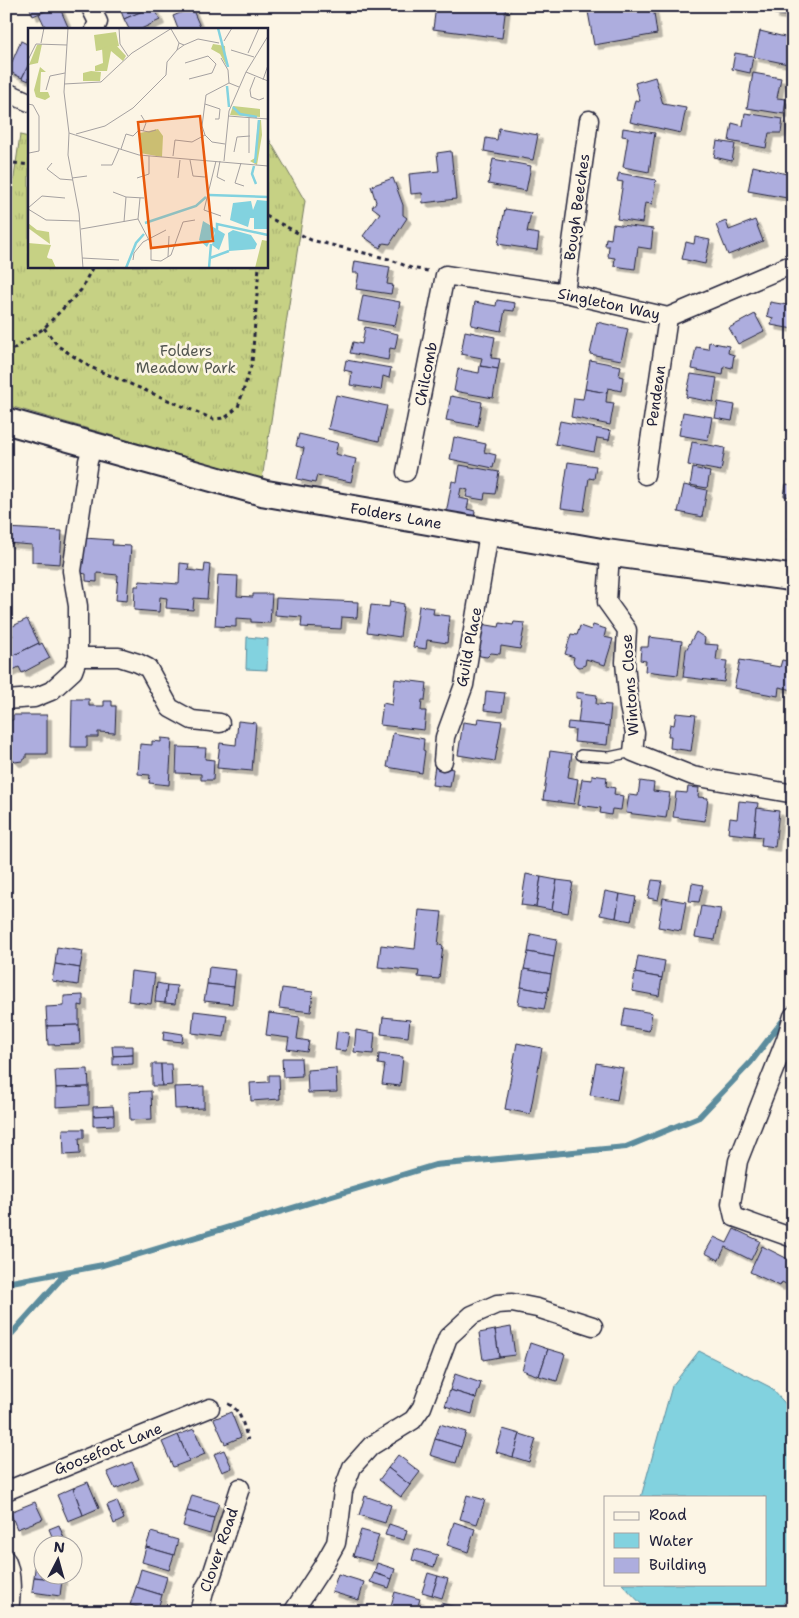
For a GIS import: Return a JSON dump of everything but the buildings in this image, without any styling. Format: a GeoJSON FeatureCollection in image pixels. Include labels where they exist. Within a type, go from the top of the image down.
{"type":"FeatureCollection","features":[{"type":"Feature","properties":{"kind":"main road","name":"Folders Lane"},"geometry":{"type":"LineString","coordinates":[[6,421],[264,493],[610,553],[793,578]]}},
{"type":"Feature","properties":{"kind":"street"},"geometry":{"type":"LineString","coordinates":[[90,6],[98,22],[97,28]]}},
{"type":"Feature","properties":{"kind":"street"},"geometry":{"type":"LineString","coordinates":[[6,94],[11,94],[28,102]]}},
{"type":"Feature","properties":{"kind":"street","name":"Bough Beeches"},"geometry":{"type":"LineString","coordinates":[[565,294],[589,120]]}},
{"type":"Feature","properties":{"kind":"street","name":"Singleton Way"},"geometry":{"type":"LineString","coordinates":[[446,275],[565,294],[668,317],[793,264]]}},
{"type":"Feature","properties":{"kind":"street","name":"Chilcomb"},"geometry":{"type":"LineString","coordinates":[[406,472],[446,275]]}},
{"type":"Feature","properties":{"kind":"street","name":"Pendean"},"geometry":{"type":"LineString","coordinates":[[644,475],[668,317]]}},
{"type":"Feature","properties":{"kind":"street"},"geometry":{"type":"LineString","coordinates":[[6,700],[34,698],[51,691],[73,671],[78,657],[78,606],[72,571],[88,461],[93,445]]}},
{"type":"Feature","properties":{"kind":"street","name":"Guild Place"},"geometry":{"type":"LineString","coordinates":[[443,761],[445,736],[464,685],[490,532]]}},
{"type":"Feature","properties":{"kind":"street","name":"Wintons Close"},"geometry":{"type":"LineString","coordinates":[[610,553],[607,602],[627,630],[625,662],[629,707],[635,733],[633,752],[693,776],[789,793]]}},
{"type":"Feature","properties":{"kind":"street"},"geometry":{"type":"LineString","coordinates":[[78,657],[119,657],[138,663],[148,668],[170,708],[192,720],[220,723]]}},
{"type":"Feature","properties":{"kind":"street"},"geometry":{"type":"LineString","coordinates":[[791,1020],[786,1039],[738,1161],[730,1204],[734,1217],[793,1238]]}},
{"type":"Feature","properties":{"kind":"street"},"geometry":{"type":"LineString","coordinates":[[293,1612],[336,1543],[343,1491],[352,1467],[371,1446],[413,1420],[422,1407],[448,1337],[472,1315],[497,1304],[512,1303],[537,1308],[593,1326]]}},
{"type":"Feature","properties":{"kind":"street","name":"Goosefoot Lane"},"geometry":{"type":"LineString","coordinates":[[6,1491],[210,1408]]}},
{"type":"Feature","properties":{"kind":"street","name":"Clover Road"},"geometry":{"type":"LineString","coordinates":[[199,1612],[205,1588],[211,1578],[240,1488]]}},
{"type":"Feature","properties":{"kind":"street"},"geometry":{"type":"LineString","coordinates":[[6,1560],[9,1566],[11,1594],[9,1612]]}},
{"type":"Feature","properties":{"kind":"lane"},"geometry":{"type":"LineString","coordinates":[[581,755],[610,757],[633,752]]}},
{"type":"Feature","properties":{"kind":"path"},"geometry":{"type":"LineString","coordinates":[[6,162],[28,165]]}},
{"type":"Feature","properties":{"kind":"path"},"geometry":{"type":"LineString","coordinates":[[268,217],[312,240],[389,259],[411,268],[446,275]]}},
{"type":"Feature","properties":{"kind":"path"},"geometry":{"type":"LineString","coordinates":[[6,354],[44,328],[81,290],[92,268]]}},
{"type":"Feature","properties":{"kind":"path"},"geometry":{"type":"LineString","coordinates":[[44,328],[58,346],[90,367],[213,419],[225,418],[238,407],[252,363],[259,268]]}},
{"type":"Feature","properties":{"kind":"path"},"geometry":{"type":"LineString","coordinates":[[210,1408],[226,1404],[233,1407],[239,1416],[248,1440]]}},
{"type":"Feature","properties":{"kind":"green space","name":"Folders Meadow Park"},"geometry":{"type":"Polygon","coordinates":[[[20,135],[28,137],[28,268],[268,268],[268,137],[305,201],[262,479],[6,405],[6,234],[20,135]]]}},
{"type":"Feature","properties":{"kind":"water"},"geometry":{"type":"Polygon","coordinates":[[[247,637],[268,639],[267,670],[246,669],[247,637]]]}},
{"type":"Feature","properties":{"kind":"water"},"geometry":{"type":"Polygon","coordinates":[[[699,1351],[770,1387],[793,1412],[793,1581],[781,1612],[649,1612],[624,1586],[766,1586],[766,1496],[641,1496],[672,1386],[699,1351]]]}},
{"type":"Feature","properties":{"kind":"waterway"},"geometry":{"type":"LineString","coordinates":[[6,1283],[103,1265],[435,1165],[626,1147],[699,1117],[751,1062],[784,1019],[789,1020]]}},
{"type":"Feature","properties":{"kind":"waterway"},"geometry":{"type":"LineString","coordinates":[[6,1340],[67,1272]]}}]}
